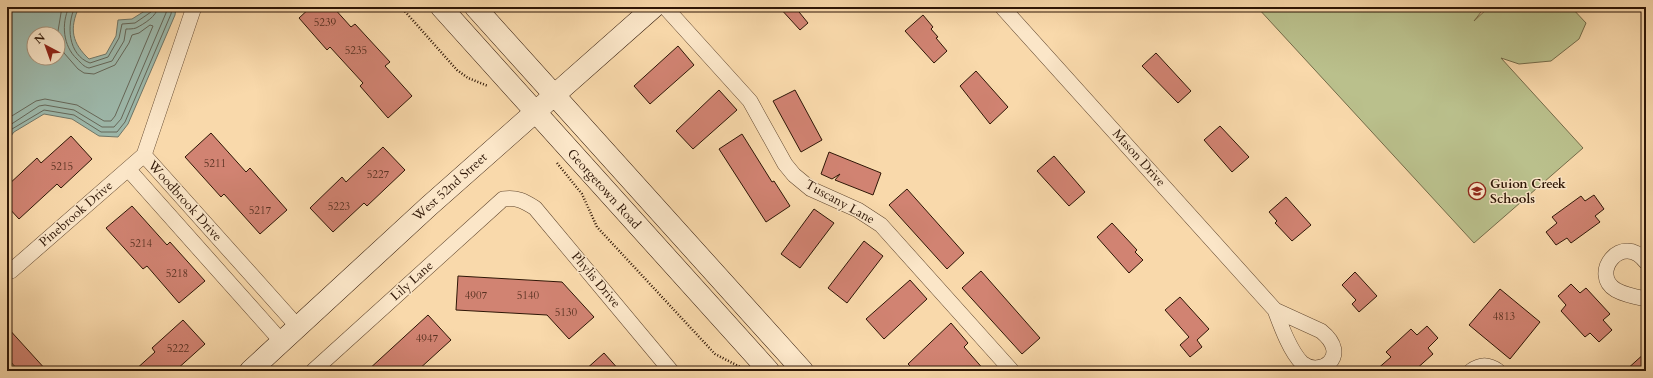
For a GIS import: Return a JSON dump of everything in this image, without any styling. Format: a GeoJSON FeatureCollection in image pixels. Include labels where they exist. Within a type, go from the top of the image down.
{"type":"FeatureCollection","features":[{"type":"Feature","properties":{"kind":"main road","name":"Georgetown Road"},"geometry":{"type":"LineString","coordinates":[[441,7],[769,371]]}},
{"type":"Feature","properties":{"kind":"main road","name":"Georgetown Road"},"geometry":{"type":"LineString","coordinates":[[475,7],[800,370]]}},
{"type":"Feature","properties":{"kind":"main road","name":"West 52nd Street"},"geometry":{"type":"LineString","coordinates":[[260,368],[282,342],[429,206],[654,7]]}},
{"type":"Feature","properties":{"kind":"street","name":"Woodbrook Drive"},"geometry":{"type":"LineString","coordinates":[[194,7],[144,155],[298,328]]}},
{"type":"Feature","properties":{"kind":"street","name":"Tuscany Lane"},"geometry":{"type":"LineString","coordinates":[[665,7],[750,101],[785,164],[794,175],[811,189],[858,210],[881,225],[1012,371]]}},
{"type":"Feature","properties":{"kind":"street","name":"Mason Drive"},"geometry":{"type":"LineString","coordinates":[[1002,7],[1275,310]]}},
{"type":"Feature","properties":{"kind":"street","name":"Pinebrook Drive"},"geometry":{"type":"LineString","coordinates":[[7,271],[11,271],[144,155]]}},
{"type":"Feature","properties":{"kind":"street","name":"Woodbrook Drive"},"geometry":{"type":"LineString","coordinates":[[128,169],[282,342]]}},
{"type":"Feature","properties":{"kind":"street","name":"Lily Lane"},"geometry":{"type":"LineString","coordinates":[[312,371],[503,200],[514,198]]}},
{"type":"Feature","properties":{"kind":"street","name":"Phylis Drive"},"geometry":{"type":"LineString","coordinates":[[514,198],[522,200],[535,208],[671,371]]}},
{"type":"Feature","properties":{"kind":"street"},"geometry":{"type":"LineString","coordinates":[[1646,262],[1636,253],[1623,251],[1611,259],[1607,264],[1606,271],[1607,278],[1615,290],[1646,299]]}},
{"type":"Feature","properties":{"kind":"street"},"geometry":{"type":"LineString","coordinates":[[1472,371],[1477,367],[1488,366],[1498,371]]}},
{"type":"Feature","properties":{"kind":"path"},"geometry":{"type":"LineString","coordinates":[[401,7],[457,70],[468,78],[495,89]]}},
{"type":"Feature","properties":{"kind":"path"},"geometry":{"type":"LineString","coordinates":[[556,162],[582,194],[597,227],[715,354],[747,371]]}},
{"type":"Feature","properties":{"kind":"green space","name":"Guion Creek Schools"},"geometry":{"type":"Polygon","coordinates":[[[1257,7],[1485,7],[1474,21],[1489,7],[1571,7],[1586,23],[1579,39],[1551,61],[1519,64],[1501,58],[1583,148],[1474,243],[1257,7]]]}},
{"type":"Feature","properties":{"kind":"water"},"geometry":{"type":"Polygon","coordinates":[[[7,7],[79,7],[74,22],[74,35],[79,47],[89,59],[106,54],[116,36],[118,20],[132,19],[151,7],[176,7],[175,15],[128,124],[118,137],[99,136],[72,119],[44,114],[14,132],[7,141],[7,7]]]}},
{"type":"Feature","properties":{"kind":"building"},"geometry":{"type":"Polygon","coordinates":[[[311,7],[333,7],[351,27],[355,24],[390,62],[385,66],[412,96],[388,118],[360,86],[363,83],[330,47],[327,50],[299,18],[311,7]]]}},
{"type":"Feature","properties":{"kind":"building"},"geometry":{"type":"Polygon","coordinates":[[[779,7],[795,7],[808,23],[800,30],[779,7]]]}},
{"type":"Feature","properties":{"kind":"building"},"geometry":{"type":"Polygon","coordinates":[[[923,15],[933,27],[931,29],[938,37],[936,38],[947,51],[934,63],[905,31],[923,15]]]}},
{"type":"Feature","properties":{"kind":"building"},"geometry":{"type":"Polygon","coordinates":[[[678,46],[694,65],[650,104],[634,86],[678,46]]]}},
{"type":"Feature","properties":{"kind":"building"},"geometry":{"type":"Polygon","coordinates":[[[1156,53],[1191,91],[1178,103],[1142,66],[1156,53]]]}},
{"type":"Feature","properties":{"kind":"building"},"geometry":{"type":"Polygon","coordinates":[[[976,71],[1008,107],[990,124],[960,86],[976,71]]]}},
{"type":"Feature","properties":{"kind":"building"},"geometry":{"type":"Polygon","coordinates":[[[719,90],[737,110],[693,149],[676,131],[719,90]]]}},
{"type":"Feature","properties":{"kind":"building"},"geometry":{"type":"Polygon","coordinates":[[[795,90],[822,140],[801,152],[773,101],[795,90]]]}},
{"type":"Feature","properties":{"kind":"building"},"geometry":{"type":"Polygon","coordinates":[[[1220,126],[1249,157],[1232,172],[1204,140],[1220,126]]]}},
{"type":"Feature","properties":{"kind":"building"},"geometry":{"type":"Polygon","coordinates":[[[211,133],[246,172],[250,168],[287,210],[260,234],[224,194],[221,197],[185,157],[211,133]]]}},
{"type":"Feature","properties":{"kind":"building"},"geometry":{"type":"Polygon","coordinates":[[[742,134],[772,182],[774,181],[790,206],[766,222],[719,149],[742,134]]]}},
{"type":"Feature","properties":{"kind":"building"},"geometry":{"type":"Polygon","coordinates":[[[71,136],[92,159],[61,188],[57,184],[19,219],[7,206],[7,186],[37,158],[41,163],[71,136]]]}},
{"type":"Feature","properties":{"kind":"building"},"geometry":{"type":"Polygon","coordinates":[[[383,147],[405,170],[367,206],[364,203],[333,232],[310,208],[342,177],[346,182],[383,147]]]}},
{"type":"Feature","properties":{"kind":"building"},"geometry":{"type":"Polygon","coordinates":[[[829,152],[881,173],[873,195],[835,180],[840,174],[832,179],[821,174],[829,152]]]}},
{"type":"Feature","properties":{"kind":"building"},"geometry":{"type":"Polygon","coordinates":[[[1054,156],[1085,192],[1069,206],[1037,171],[1054,156]]]}},
{"type":"Feature","properties":{"kind":"building"},"geometry":{"type":"Polygon","coordinates":[[[907,189],[964,253],[947,269],[889,205],[907,189]]]}},
{"type":"Feature","properties":{"kind":"building"},"geometry":{"type":"Polygon","coordinates":[[[1594,195],[1604,209],[1595,216],[1600,222],[1571,243],[1567,238],[1556,245],[1546,232],[1557,223],[1552,217],[1581,196],[1585,201],[1594,195]]]}},
{"type":"Feature","properties":{"kind":"building"},"geometry":{"type":"Polygon","coordinates":[[[1286,197],[1311,225],[1292,241],[1275,223],[1277,221],[1269,212],[1286,197]]]}},
{"type":"Feature","properties":{"kind":"building"},"geometry":{"type":"Polygon","coordinates":[[[132,206],[167,245],[170,242],[205,281],[179,303],[147,266],[143,269],[106,228],[132,206]]]}},
{"type":"Feature","properties":{"kind":"building"},"geometry":{"type":"Polygon","coordinates":[[[814,209],[834,223],[800,268],[781,254],[814,209]]]}},
{"type":"Feature","properties":{"kind":"building"},"geometry":{"type":"Polygon","coordinates":[[[1112,223],[1137,250],[1135,252],[1143,260],[1129,273],[1097,237],[1112,223]]]}},
{"type":"Feature","properties":{"kind":"building"},"geometry":{"type":"Polygon","coordinates":[[[864,241],[883,256],[847,303],[828,288],[864,241]]]}},
{"type":"Feature","properties":{"kind":"building"},"geometry":{"type":"Polygon","coordinates":[[[981,271],[1040,338],[1022,354],[962,288],[981,271]]]}},
{"type":"Feature","properties":{"kind":"building"},"geometry":{"type":"Polygon","coordinates":[[[1355,272],[1377,296],[1359,312],[1352,304],[1356,300],[1342,285],[1355,272]]]}},
{"type":"Feature","properties":{"kind":"building"},"geometry":{"type":"Polygon","coordinates":[[[458,276],[562,282],[594,317],[569,339],[547,315],[456,310],[458,276]]]}},
{"type":"Feature","properties":{"kind":"building"},"geometry":{"type":"Polygon","coordinates":[[[910,280],[927,299],[884,339],[866,319],[910,280]]]}},
{"type":"Feature","properties":{"kind":"building"},"geometry":{"type":"Polygon","coordinates":[[[1571,284],[1580,293],[1586,288],[1610,314],[1603,320],[1612,330],[1599,342],[1590,333],[1585,337],[1561,311],[1566,305],[1558,296],[1571,284]]]}},
{"type":"Feature","properties":{"kind":"building"},"geometry":{"type":"Polygon","coordinates":[[[1500,289],[1540,322],[1510,359],[1469,325],[1500,289]]]}},
{"type":"Feature","properties":{"kind":"building"},"geometry":{"type":"Polygon","coordinates":[[[1180,297],[1209,329],[1197,340],[1202,347],[1190,357],[1180,345],[1189,337],[1165,310],[1180,297]]]}},
{"type":"Feature","properties":{"kind":"building"},"geometry":{"type":"Polygon","coordinates":[[[428,315],[451,340],[417,371],[367,371],[428,315]]]}},
{"type":"Feature","properties":{"kind":"building"},"geometry":{"type":"Polygon","coordinates":[[[183,320],[205,344],[175,371],[134,371],[155,352],[152,348],[183,320]]]}},
{"type":"Feature","properties":{"kind":"building"},"geometry":{"type":"Polygon","coordinates":[[[951,323],[968,343],[964,347],[985,371],[915,371],[908,364],[951,323]]]}},
{"type":"Feature","properties":{"kind":"building"},"geometry":{"type":"Polygon","coordinates":[[[1427,326],[1438,338],[1428,348],[1433,354],[1414,371],[1375,371],[1391,357],[1386,352],[1411,329],[1417,335],[1427,326]]]}},
{"type":"Feature","properties":{"kind":"building"},"geometry":{"type":"Polygon","coordinates":[[[7,327],[47,371],[19,371],[7,358],[7,327]]]}},
{"type":"Feature","properties":{"kind":"building"},"geometry":{"type":"Polygon","coordinates":[[[1646,352],[1646,371],[1625,371],[1646,352]]]}},
{"type":"Feature","properties":{"kind":"building"},"geometry":{"type":"Polygon","coordinates":[[[604,353],[620,371],[584,371],[604,353]]]}},
{"type":"Feature","properties":{"kind":"place","name":"Guion Creek Schools"},"geometry":{"type":"Point","coordinates":[1477,191]}}]}
